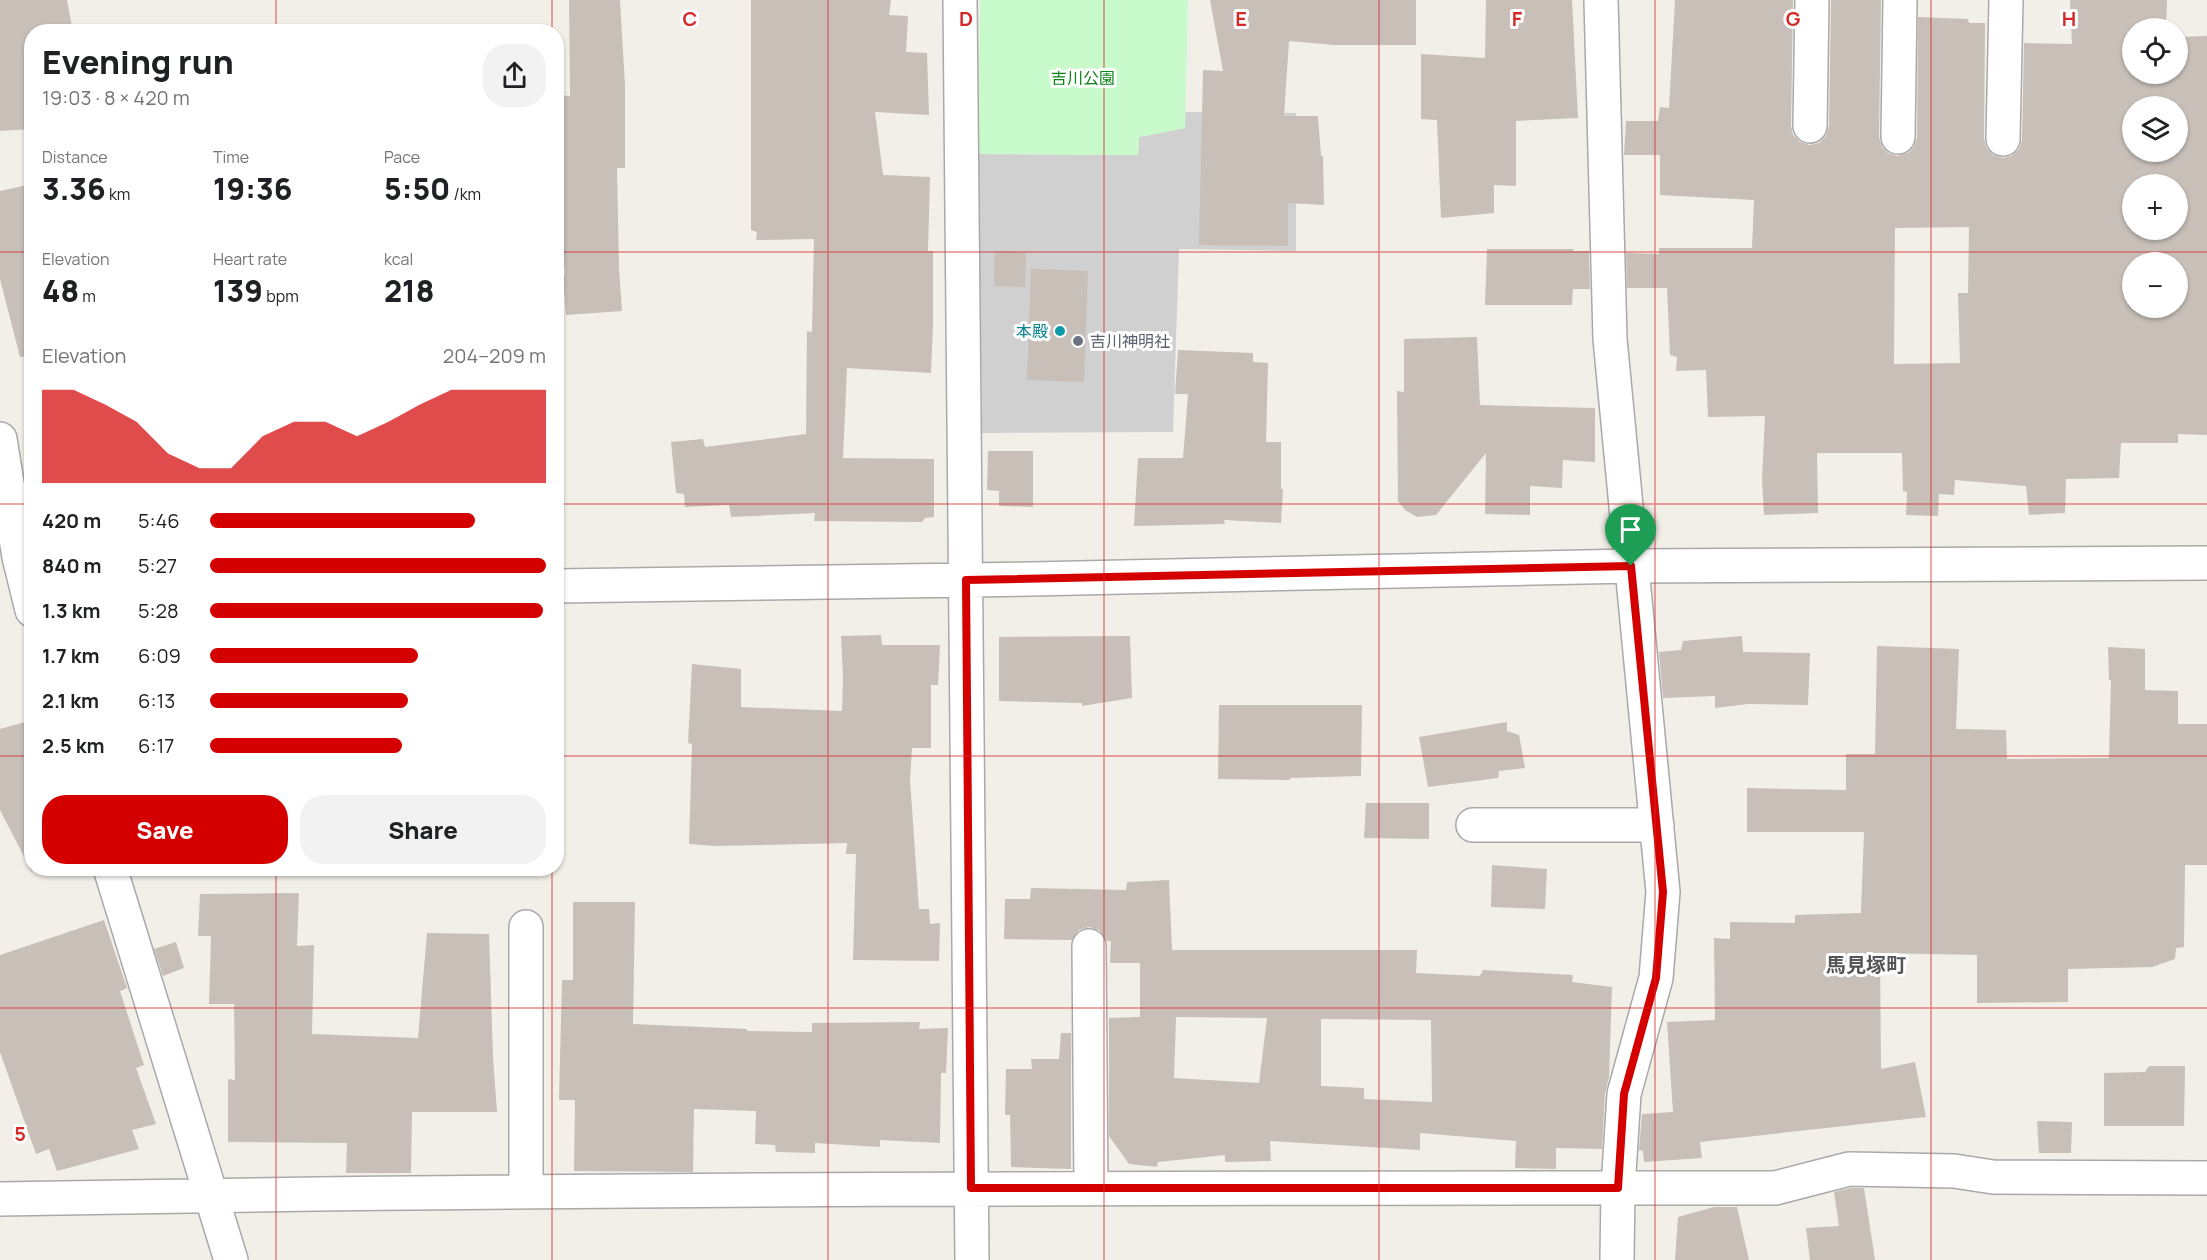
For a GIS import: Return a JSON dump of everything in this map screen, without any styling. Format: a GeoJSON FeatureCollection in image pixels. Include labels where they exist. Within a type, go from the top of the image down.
{"type":"FeatureCollection","features":[{"type":"Feature","properties":{"kind":"street"},"geometry":{"type":"LineString","coordinates":[[960,0],[972,1260]]}},
{"type":"Feature","properties":{"kind":"street"},"geometry":{"type":"LineString","coordinates":[[1600,0],[1610,339],[1663,892],[1656,978],[1624,1094],[1618,1188],[1617,1260]]}},
{"type":"Feature","properties":{"kind":"street"},"geometry":{"type":"LineString","coordinates":[[1809,126],[1812,0]]}},
{"type":"Feature","properties":{"kind":"street"},"geometry":{"type":"LineString","coordinates":[[1898,137],[1900,0]]}},
{"type":"Feature","properties":{"kind":"street"},"geometry":{"type":"LineString","coordinates":[[2003,139],[2006,0]]}},
{"type":"Feature","properties":{"kind":"street"},"geometry":{"type":"LineString","coordinates":[[0,439],[19,557],[23,597]]}},
{"type":"Feature","properties":{"kind":"street"},"geometry":{"type":"LineString","coordinates":[[564,586],[1631,566],[2207,563]]}},
{"type":"Feature","properties":{"kind":"street"},"geometry":{"type":"LineString","coordinates":[[1473,825],[1657,825]]}},
{"type":"Feature","properties":{"kind":"street"},"geometry":{"type":"LineString","coordinates":[[112,876],[231,1260]]}},
{"type":"Feature","properties":{"kind":"street"},"geometry":{"type":"LineString","coordinates":[[526,927],[526,1192]]}},
{"type":"Feature","properties":{"kind":"street"},"geometry":{"type":"LineString","coordinates":[[1089,946],[1091,1188]]}},
{"type":"Feature","properties":{"kind":"street"},"geometry":{"type":"LineString","coordinates":[[0,1199],[971,1188],[1775,1188],[1849,1169],[1954,1171],[1993,1177],[2207,1178]]}},
{"type":"Feature","properties":{"kind":"shaded area","name":"吉川神明社"},"geometry":{"type":"Polygon","coordinates":[[[1184,112],[1296,113],[1296,251],[1179,249],[1173,432],[982,433],[978,154],[1138,155],[1139,137],[1185,128],[1184,112]]]}},
{"type":"Feature","properties":{"kind":"green space","name":"吉川公園"},"geometry":{"type":"Polygon","coordinates":[[[980,0],[1188,0],[1185,128],[1139,137],[1138,155],[978,154],[980,0]]]}},
{"type":"Feature","properties":{"kind":"building"},"geometry":{"type":"Polygon","coordinates":[[[0,0],[67,0],[72,24],[24,24],[24,130],[0,131],[0,0]]]}},
{"type":"Feature","properties":{"kind":"building"},"geometry":{"type":"Polygon","coordinates":[[[569,0],[620,0],[625,86],[625,168],[617,168],[622,311],[566,315],[564,96],[570,96],[569,0]]]}},
{"type":"Feature","properties":{"kind":"building"},"geometry":{"type":"Polygon","coordinates":[[[751,0],[891,0],[889,15],[908,16],[906,52],[927,53],[929,115],[875,112],[883,175],[930,177],[928,251],[933,251],[931,373],[847,368],[843,458],[934,459],[934,517],[925,518],[922,522],[814,521],[815,513],[731,517],[729,505],[685,507],[684,494],[676,493],[671,442],[703,439],[705,447],[806,434],[807,331],[812,332],[814,239],[756,240],[757,232],[751,230],[751,0]]]}},
{"type":"Feature","properties":{"kind":"building"},"geometry":{"type":"Polygon","coordinates":[[[1210,0],[1416,0],[1416,45],[1334,45],[1289,41],[1284,116],[1318,116],[1321,156],[1323,156],[1324,205],[1288,203],[1288,246],[1199,245],[1203,70],[1223,71],[1210,0]]]}},
{"type":"Feature","properties":{"kind":"building"},"geometry":{"type":"Polygon","coordinates":[[[1486,0],[1572,0],[1578,118],[1516,121],[1516,186],[1494,185],[1494,213],[1441,218],[1437,120],[1421,119],[1421,54],[1485,58],[1486,0]]]}},
{"type":"Feature","properties":{"kind":"building"},"geometry":{"type":"Polygon","coordinates":[[[1675,0],[1793,0],[1791,126],[1793,135],[1800,142],[1810,145],[1819,143],[1826,136],[1829,126],[1831,0],[1881,0],[1879,137],[1882,147],[1888,153],[1897,156],[1908,153],[1914,147],[1917,138],[1918,17],[1968,19],[1969,23],[1985,23],[1984,139],[1986,147],[1993,155],[2003,158],[2011,156],[2019,149],[2022,140],[2024,43],[2072,44],[2070,0],[2167,0],[2166,18],[2122,18],[2122,84],[2188,84],[2188,37],[2207,36],[2207,435],[2178,434],[2178,443],[2121,443],[2119,478],[2066,479],[2065,513],[2029,515],[2026,486],[1955,480],[1954,495],[1939,494],[1938,516],[1906,515],[1907,492],[1903,491],[1902,453],[1817,453],[1818,513],[1764,515],[1762,480],[1765,416],[1708,417],[1706,370],[1676,371],[1677,357],[1670,355],[1667,288],[1627,288],[1626,253],[1659,254],[1659,248],[1752,248],[1754,200],[1660,195],[1660,155],[1624,155],[1626,121],[1658,121],[1660,107],[1669,108],[1675,0]],[[1969,227],[1895,228],[1894,364],[1960,363],[1958,293],[1968,293],[1969,227]]]}},
{"type":"Feature","properties":{"kind":"building"},"geometry":{"type":"Polygon","coordinates":[[[24,186],[24,357],[20,357],[0,279],[0,191],[24,186]]]}},
{"type":"Feature","properties":{"kind":"building"},"geometry":{"type":"Polygon","coordinates":[[[1487,249],[1589,251],[1590,289],[1573,289],[1572,305],[1485,305],[1487,249]]]}},
{"type":"Feature","properties":{"kind":"building"},"geometry":{"type":"Polygon","coordinates":[[[995,251],[1026,252],[1025,287],[994,286],[995,251]]]}},
{"type":"Feature","properties":{"kind":"building","name":"本殿"},"geometry":{"type":"Polygon","coordinates":[[[1031,269],[1088,271],[1084,382],[1027,380],[1031,269]]]}},
{"type":"Feature","properties":{"kind":"building"},"geometry":{"type":"Polygon","coordinates":[[[1477,337],[1480,405],[1595,408],[1595,462],[1563,460],[1562,488],[1530,486],[1530,515],[1485,514],[1486,453],[1436,515],[1417,517],[1405,510],[1398,501],[1397,391],[1404,392],[1404,339],[1477,337]]]}},
{"type":"Feature","properties":{"kind":"building"},"geometry":{"type":"Polygon","coordinates":[[[1178,350],[1253,353],[1253,362],[1268,363],[1266,442],[1281,442],[1281,489],[1283,489],[1281,523],[1224,520],[1225,524],[1134,526],[1138,458],[1183,458],[1188,394],[1175,394],[1178,350]]]}},
{"type":"Feature","properties":{"kind":"building"},"geometry":{"type":"Polygon","coordinates":[[[988,451],[1033,451],[1033,507],[999,506],[999,491],[987,490],[988,451]]]}},
{"type":"Feature","properties":{"kind":"building"},"geometry":{"type":"Polygon","coordinates":[[[881,635],[882,645],[940,645],[938,685],[931,685],[931,748],[912,748],[910,780],[919,909],[929,909],[930,924],[940,923],[939,961],[853,960],[856,854],[846,854],[847,843],[716,846],[689,844],[692,744],[688,743],[692,664],[741,669],[741,707],[842,711],[841,636],[881,635]]]}},
{"type":"Feature","properties":{"kind":"building"},"geometry":{"type":"Polygon","coordinates":[[[1130,636],[1132,698],[1082,706],[1082,703],[999,701],[999,637],[1130,636]]]}},
{"type":"Feature","properties":{"kind":"building"},"geometry":{"type":"Polygon","coordinates":[[[1742,636],[1743,652],[1810,653],[1808,705],[1748,704],[1715,708],[1715,696],[1663,698],[1659,652],[1681,650],[1683,641],[1742,636]]]}},
{"type":"Feature","properties":{"kind":"building"},"geometry":{"type":"Polygon","coordinates":[[[1877,646],[1959,649],[1956,729],[2006,730],[2007,759],[2109,758],[2111,680],[2109,680],[2108,647],[2145,649],[2145,690],[2178,691],[2178,724],[2207,724],[2207,865],[2185,865],[2184,947],[2176,948],[2175,959],[2152,967],[2068,969],[2068,1002],[1977,1003],[1977,955],[1880,953],[1881,1069],[1915,1062],[1926,1117],[1700,1142],[1702,1158],[1644,1162],[1643,1151],[1639,1150],[1642,1114],[1673,1112],[1667,1022],[1715,1020],[1714,938],[1730,939],[1730,922],[1795,923],[1795,915],[1861,913],[1864,832],[1747,832],[1747,788],[1846,790],[1846,754],[1875,754],[1877,646]]]}},
{"type":"Feature","properties":{"kind":"building"},"geometry":{"type":"Polygon","coordinates":[[[1219,705],[1362,705],[1361,776],[1290,778],[1290,780],[1218,779],[1219,705]]]}},
{"type":"Feature","properties":{"kind":"building"},"geometry":{"type":"Polygon","coordinates":[[[24,722],[24,856],[0,810],[0,729],[24,722]]]}},
{"type":"Feature","properties":{"kind":"building"},"geometry":{"type":"Polygon","coordinates":[[[1507,722],[1507,731],[1519,735],[1525,768],[1499,771],[1498,778],[1428,787],[1419,737],[1507,722]]]}},
{"type":"Feature","properties":{"kind":"building"},"geometry":{"type":"Polygon","coordinates":[[[1366,803],[1429,803],[1429,839],[1364,838],[1366,803]]]}},
{"type":"Feature","properties":{"kind":"building"},"geometry":{"type":"Polygon","coordinates":[[[1492,865],[1547,869],[1545,909],[1491,907],[1492,865]]]}},
{"type":"Feature","properties":{"kind":"building"},"geometry":{"type":"Polygon","coordinates":[[[1169,880],[1172,950],[1417,950],[1416,973],[1480,976],[1483,970],[1573,975],[1572,982],[1612,987],[1609,1077],[1605,1093],[1602,1149],[1556,1148],[1556,1169],[1515,1168],[1516,1141],[1420,1133],[1420,1150],[1270,1141],[1271,1161],[1225,1162],[1225,1155],[1158,1162],[1157,1167],[1129,1164],[1109,1136],[1109,1018],[1140,1017],[1140,963],[1110,963],[1111,941],[1107,941],[1099,930],[1089,927],[1079,930],[1072,940],[1004,939],[1005,899],[1030,899],[1031,888],[1126,890],[1127,882],[1169,880]],[[1176,1017],[1174,1078],[1259,1083],[1267,1018],[1176,1017]],[[1321,1019],[1321,1086],[1364,1088],[1364,1099],[1432,1102],[1431,1020],[1321,1019]]]}},
{"type":"Feature","properties":{"kind":"building"},"geometry":{"type":"Polygon","coordinates":[[[299,893],[297,946],[314,945],[312,1034],[418,1038],[427,933],[489,934],[497,1112],[412,1112],[411,1173],[346,1173],[347,1143],[228,1142],[228,1079],[235,1080],[234,1004],[209,1004],[211,936],[198,936],[200,894],[299,893]]]}},
{"type":"Feature","properties":{"kind":"building"},"geometry":{"type":"Polygon","coordinates":[[[573,902],[635,902],[633,1024],[747,1029],[747,1031],[812,1032],[812,1023],[920,1022],[919,1029],[948,1028],[946,1073],[941,1073],[940,1143],[880,1140],[880,1147],[815,1143],[815,1153],[776,1152],[775,1145],[755,1144],[756,1111],[694,1109],[693,1172],[574,1171],[575,1100],[559,1100],[562,980],[573,980],[573,902]]]}},
{"type":"Feature","properties":{"kind":"building"},"geometry":{"type":"Polygon","coordinates":[[[104,920],[127,988],[120,991],[144,1065],[136,1068],[156,1124],[132,1130],[139,1149],[57,1171],[49,1149],[36,1154],[0,1052],[0,955],[104,920]]]}},
{"type":"Feature","properties":{"kind":"building"},"geometry":{"type":"Polygon","coordinates":[[[176,942],[184,968],[163,976],[154,949],[176,942]]]}},
{"type":"Feature","properties":{"kind":"building"},"geometry":{"type":"Polygon","coordinates":[[[1061,1033],[1071,1033],[1071,1169],[1011,1167],[1010,1115],[1005,1115],[1006,1069],[1032,1069],[1031,1059],[1059,1059],[1061,1033]]]}},
{"type":"Feature","properties":{"kind":"building"},"geometry":{"type":"Polygon","coordinates":[[[2149,1066],[2185,1066],[2184,1126],[2104,1126],[2104,1073],[2145,1072],[2149,1066]]]}},
{"type":"Feature","properties":{"kind":"building"},"geometry":{"type":"Polygon","coordinates":[[[2037,1121],[2072,1122],[2071,1153],[2039,1153],[2037,1121]]]}},
{"type":"Feature","properties":{"kind":"building"},"geometry":{"type":"Polygon","coordinates":[[[1864,1188],[1875,1260],[1810,1260],[1806,1228],[1839,1226],[1834,1192],[1864,1188]]]}},
{"type":"Feature","properties":{"kind":"building"},"geometry":{"type":"Polygon","coordinates":[[[1714,1207],[1737,1207],[1749,1260],[1675,1260],[1678,1217],[1714,1207]]]}},
{"type":"Feature","properties":{"kind":"place","name":"本殿"},"geometry":{"type":"Point","coordinates":[1060,331]}},
{"type":"Feature","properties":{"kind":"place","name":"吉川神明社"},"geometry":{"type":"Point","coordinates":[1078,341]}},
{"type":"Feature","properties":{"kind":"district","name":"馬見塚町"},"geometry":{"type":"Point","coordinates":[1866,964]}},
{"type":"Feature","properties":{"kind":"route"},"geometry":{"type":"LineString","coordinates":[[1631,566],[1663,892],[1656,978],[1624,1094],[1618,1188],[971,1188],[966,580],[1631,566]]}}]}
